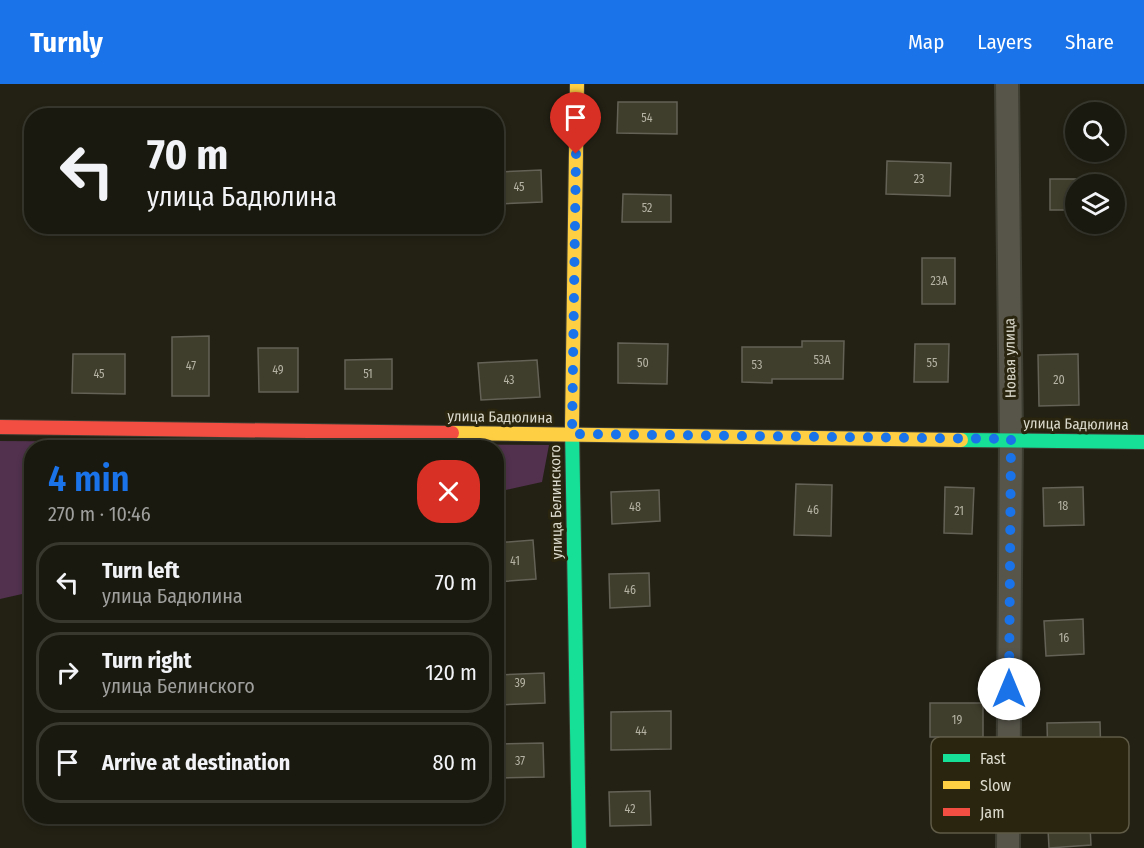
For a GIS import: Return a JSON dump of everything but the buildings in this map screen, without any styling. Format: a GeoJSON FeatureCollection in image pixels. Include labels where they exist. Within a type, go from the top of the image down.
{"type":"FeatureCollection","features":[{"type":"Feature","properties":{"kind":"street","name":"улица Белинского"},"geometry":{"type":"LineString","coordinates":[[577,84],[572,434],[579,848]]}},
{"type":"Feature","properties":{"kind":"street","name":"Новая улица"},"geometry":{"type":"LineString","coordinates":[[1007,84],[1011,439],[1009,737]]}},
{"type":"Feature","properties":{"kind":"street","name":"улица Бадюлина"},"geometry":{"type":"LineString","coordinates":[[0,427],[1144,442]]}},
{"type":"Feature","properties":{"kind":"street","name":"Новая улица"},"geometry":{"type":"LineString","coordinates":[[1008,833],[1008,848]]}},
{"type":"Feature","properties":{"kind":"shaded area"},"geometry":{"type":"Polygon","coordinates":[[[0,441],[24,441],[24,594],[0,599],[0,441]]]}},
{"type":"Feature","properties":{"kind":"shaded area"},"geometry":{"type":"Polygon","coordinates":[[[504,445],[549,445],[542,482],[504,490],[504,445]]]}},
{"type":"Feature","properties":{"kind":"traffic: fast"},"geometry":{"type":"LineString","coordinates":[[572,427],[579,848]]}},
{"type":"Feature","properties":{"kind":"traffic: fast"},"geometry":{"type":"LineString","coordinates":[[961,440],[1144,442]]}},
{"type":"Feature","properties":{"kind":"traffic: slow"},"geometry":{"type":"LineString","coordinates":[[572,427],[577,84]]}},
{"type":"Feature","properties":{"kind":"traffic: slow"},"geometry":{"type":"LineString","coordinates":[[452,433],[961,440]]}},
{"type":"Feature","properties":{"kind":"traffic: jam"},"geometry":{"type":"LineString","coordinates":[[0,427],[452,433]]}},
{"type":"Feature","properties":{"kind":"route"},"geometry":{"type":"LineString","coordinates":[[576,154],[572,434],[1011,439],[1009,689]]}}]}
